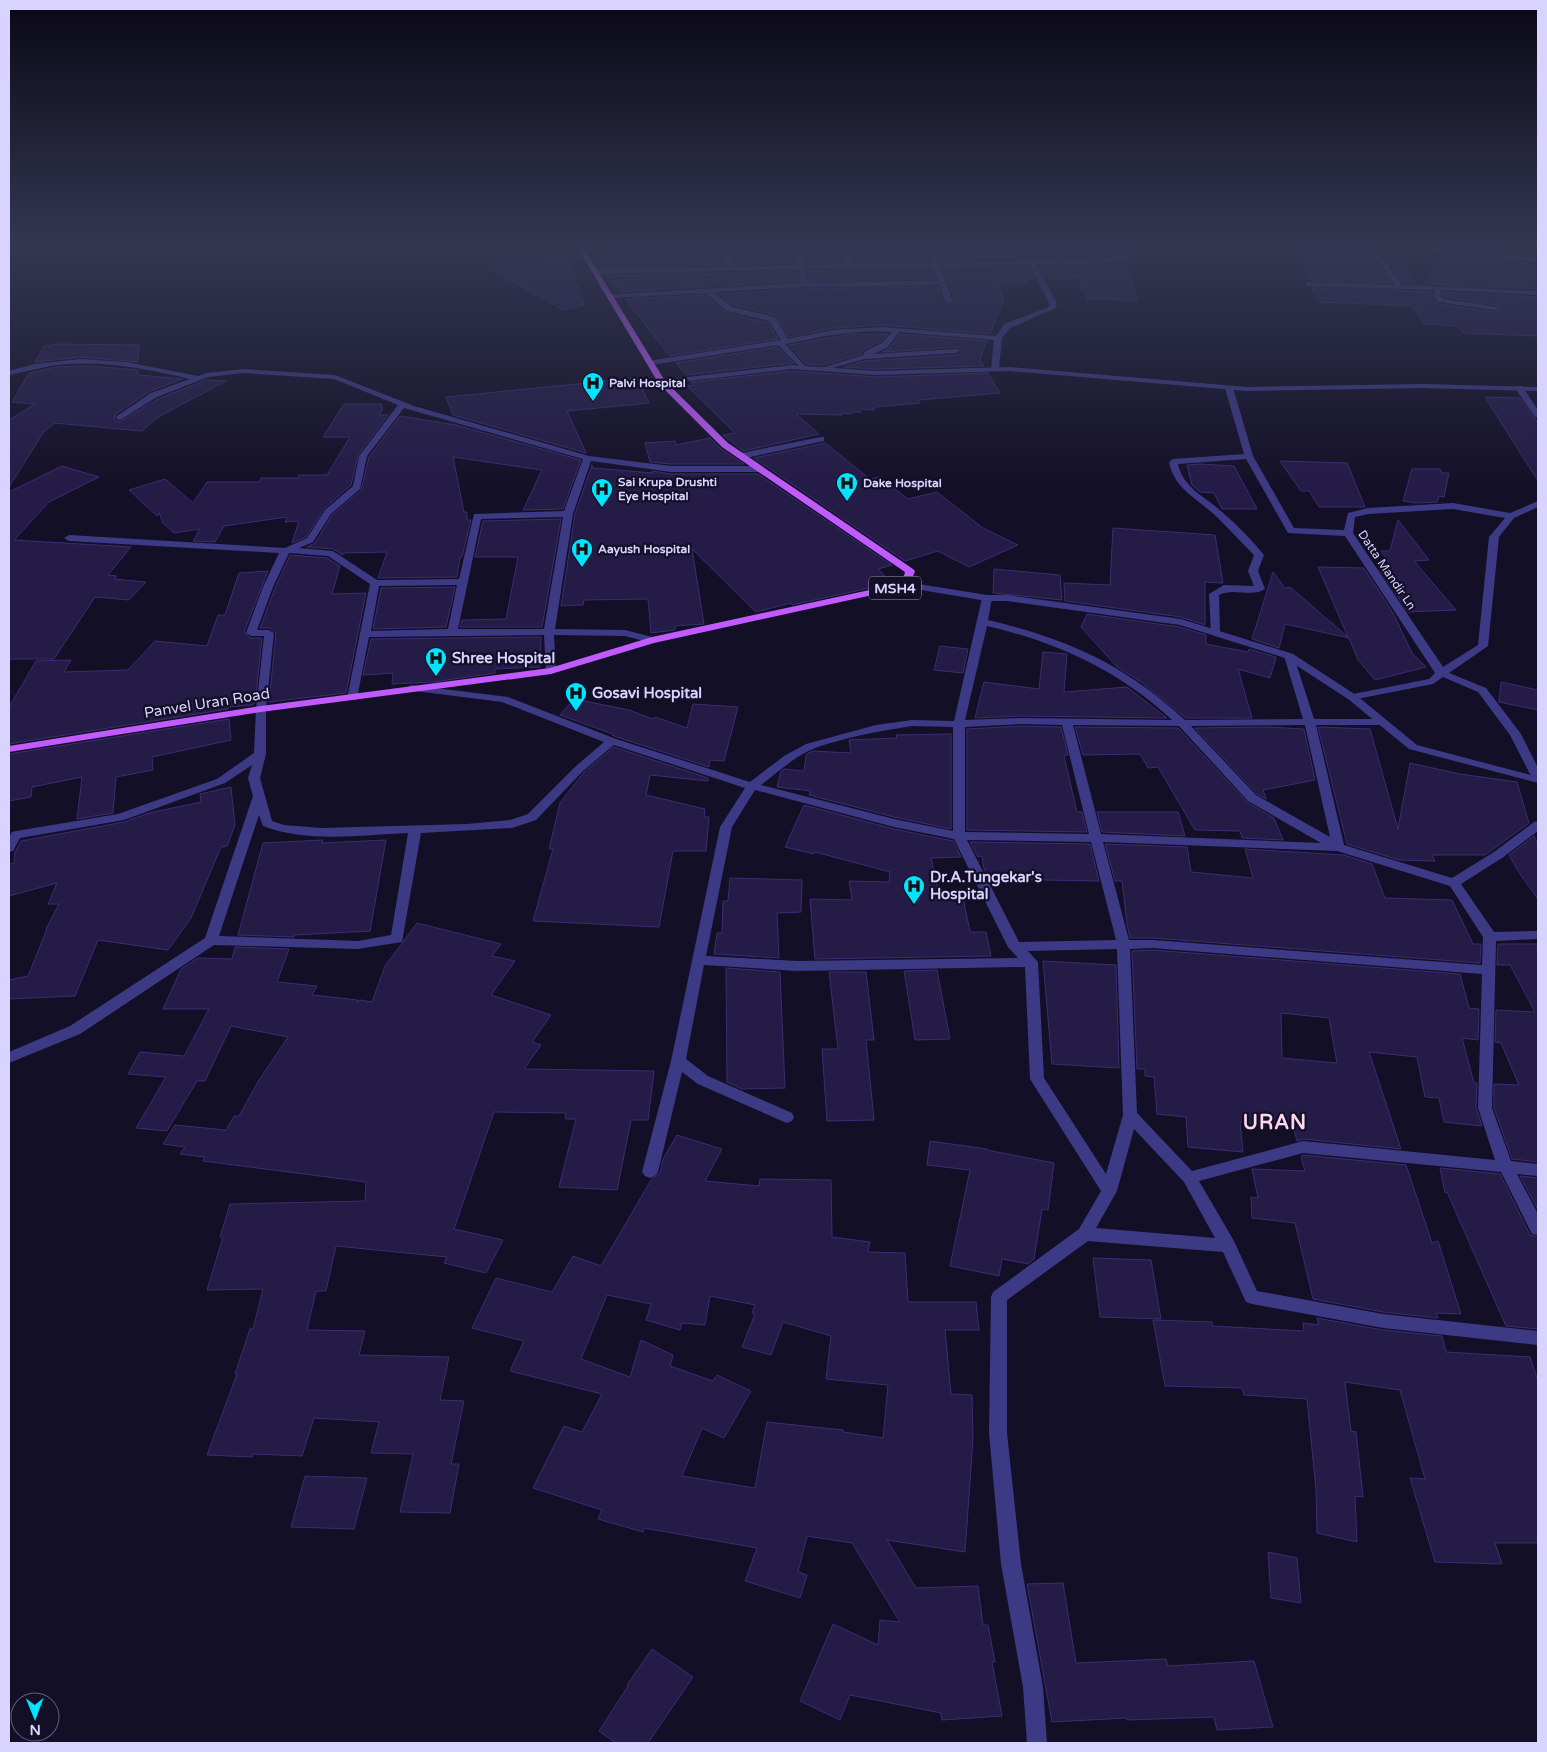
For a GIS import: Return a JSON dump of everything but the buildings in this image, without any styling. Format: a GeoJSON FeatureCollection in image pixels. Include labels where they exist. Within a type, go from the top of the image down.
{"type":"FeatureCollection","features":[{"type":"Feature","properties":{"kind":"main road","name":"MSH4"},"geometry":{"type":"LineString","coordinates":[[410,688],[551,671],[652,640],[906,585],[910,571],[725,445],[662,382],[629,329]]}},
{"type":"Feature","properties":{"kind":"main road","name":"Panvel Uran Road"},"geometry":{"type":"LineString","coordinates":[[9,748],[410,688]]}},
{"type":"Feature","properties":{"kind":"street"},"geometry":{"type":"LineString","coordinates":[[776,329],[783,343],[802,367]]}},
{"type":"Feature","properties":{"kind":"street"},"geometry":{"type":"LineString","coordinates":[[651,364],[783,343],[833,332],[882,329],[998,338]]}},
{"type":"Feature","properties":{"kind":"street"},"geometry":{"type":"LineString","coordinates":[[995,369],[998,338],[1005,329]]}},
{"type":"Feature","properties":{"kind":"street"},"geometry":{"type":"LineString","coordinates":[[822,369],[863,357],[885,345],[897,330]]}},
{"type":"Feature","properties":{"kind":"street"},"geometry":{"type":"LineString","coordinates":[[863,357],[956,351]]}},
{"type":"Feature","properties":{"kind":"street"},"geometry":{"type":"LineString","coordinates":[[9,373],[37,364],[53,362],[108,361],[198,378]]}},
{"type":"Feature","properties":{"kind":"street"},"geometry":{"type":"LineString","coordinates":[[662,382],[802,367],[876,373],[995,369],[1052,372],[1229,388],[1423,386],[1538,389]]}},
{"type":"Feature","properties":{"kind":"street"},"geometry":{"type":"LineString","coordinates":[[120,418],[154,395],[198,378],[223,372],[243,371],[335,376],[402,404],[588,458],[671,469],[760,469]]}},
{"type":"Feature","properties":{"kind":"street","name":"Datta Mandir Ln"},"geometry":{"type":"LineString","coordinates":[[1229,388],[1249,456],[1291,531],[1348,533],[1441,673]]}},
{"type":"Feature","properties":{"kind":"street"},"geometry":{"type":"LineString","coordinates":[[1518,388],[1538,415]]}},
{"type":"Feature","properties":{"kind":"street"},"geometry":{"type":"LineString","coordinates":[[402,404],[363,456],[357,487],[328,512],[310,540],[285,551],[268,587],[251,633],[270,633],[261,709],[260,754],[254,778],[267,823],[282,829],[322,832],[467,828],[512,824],[532,817],[579,769],[612,741]]}},
{"type":"Feature","properties":{"kind":"street"},"geometry":{"type":"LineString","coordinates":[[740,456],[821,440]]}},
{"type":"Feature","properties":{"kind":"street"},"geometry":{"type":"LineString","coordinates":[[1215,632],[1214,594],[1224,588],[1260,589],[1253,571],[1259,555],[1216,511],[1189,492],[1174,471],[1173,462],[1249,456]]}},
{"type":"Feature","properties":{"kind":"street"},"geometry":{"type":"LineString","coordinates":[[551,671],[550,632],[568,514],[588,458]]}},
{"type":"Feature","properties":{"kind":"street"},"geometry":{"type":"LineString","coordinates":[[1352,697],[1433,681],[1441,673],[1484,646],[1494,537],[1511,516],[1538,504]]}},
{"type":"Feature","properties":{"kind":"street"},"geometry":{"type":"LineString","coordinates":[[1348,533],[1351,514],[1368,511],[1453,506],[1511,516]]}},
{"type":"Feature","properties":{"kind":"street"},"geometry":{"type":"LineString","coordinates":[[452,632],[477,516],[568,514]]}},
{"type":"Feature","properties":{"kind":"street"},"geometry":{"type":"LineString","coordinates":[[69,538],[330,553],[375,583],[462,582]]}},
{"type":"Feature","properties":{"kind":"street"},"geometry":{"type":"LineString","coordinates":[[352,698],[375,583]]}},
{"type":"Feature","properties":{"kind":"street"},"geometry":{"type":"LineString","coordinates":[[906,585],[987,598],[1007,598],[1181,622],[1215,632],[1289,656],[1352,697],[1414,747],[1538,779]]}},
{"type":"Feature","properties":{"kind":"street"},"geometry":{"type":"LineString","coordinates":[[987,598],[959,724],[959,836],[1014,947],[1031,962],[1037,1079],[1109,1191]]}},
{"type":"Feature","properties":{"kind":"street"},"geometry":{"type":"LineString","coordinates":[[983,622],[1014,629],[1059,643],[1112,670],[1151,695],[1182,723],[1252,798],[1338,847],[1454,883],[1490,937],[1485,1060],[1486,1108],[1505,1166],[1538,1228]]}},
{"type":"Feature","properties":{"kind":"street"},"geometry":{"type":"LineString","coordinates":[[364,634],[452,632],[625,633],[652,640]]}},
{"type":"Feature","properties":{"kind":"street"},"geometry":{"type":"LineString","coordinates":[[1289,656],[1310,722],[1338,847]]}},
{"type":"Feature","properties":{"kind":"street"},"geometry":{"type":"LineString","coordinates":[[1441,673],[1482,690],[1515,734],[1538,779]]}},
{"type":"Feature","properties":{"kind":"street"},"geometry":{"type":"LineString","coordinates":[[410,688],[504,700],[612,741],[752,786],[894,823],[959,836],[1095,838],[1338,847]]}},
{"type":"Feature","properties":{"kind":"street"},"geometry":{"type":"LineString","coordinates":[[650,1172],[678,1061],[726,827],[752,786],[788,758],[810,746],[876,728],[912,723],[959,724],[1021,721],[1182,723],[1381,722]]}},
{"type":"Feature","properties":{"kind":"street"},"geometry":{"type":"LineString","coordinates":[[1037,1743],[1033,1687],[1010,1564],[998,1433],[999,1297],[1085,1234],[1109,1191],[1130,1115],[1123,944],[1067,722]]}},
{"type":"Feature","properties":{"kind":"street"},"geometry":{"type":"LineString","coordinates":[[9,848],[16,835],[120,817],[221,781],[260,754]]}},
{"type":"Feature","properties":{"kind":"street"},"geometry":{"type":"LineString","coordinates":[[211,940],[259,796]]}},
{"type":"Feature","properties":{"kind":"street"},"geometry":{"type":"LineString","coordinates":[[1454,883],[1498,855],[1538,825]]}},
{"type":"Feature","properties":{"kind":"street"},"geometry":{"type":"LineString","coordinates":[[9,1058],[75,1030],[211,940],[358,945],[396,939],[415,830]]}},
{"type":"Feature","properties":{"kind":"street"},"geometry":{"type":"LineString","coordinates":[[1490,937],[1538,936]]}},
{"type":"Feature","properties":{"kind":"street"},"geometry":{"type":"LineString","coordinates":[[1014,947],[1153,944],[1488,970]]}},
{"type":"Feature","properties":{"kind":"street"},"geometry":{"type":"LineString","coordinates":[[699,960],[797,966],[1031,962]]}},
{"type":"Feature","properties":{"kind":"street"},"geometry":{"type":"LineString","coordinates":[[678,1061],[702,1080],[788,1117]]}},
{"type":"Feature","properties":{"kind":"street"},"geometry":{"type":"LineString","coordinates":[[1130,1115],[1189,1178],[1228,1246],[1252,1297],[1383,1320],[1538,1338]]}},
{"type":"Feature","properties":{"kind":"street"},"geometry":{"type":"LineString","coordinates":[[1189,1178],[1303,1147],[1538,1170]]}},
{"type":"Feature","properties":{"kind":"street"},"geometry":{"type":"LineString","coordinates":[[1085,1234],[1228,1246]]}},
{"type":"Feature","properties":{"kind":"place","name":"Palvi Hospital"},"geometry":{"type":"Point","coordinates":[593,402]}},
{"type":"Feature","properties":{"kind":"place","name":"Dake Hospital"},"geometry":{"type":"Point","coordinates":[847,502]}},
{"type":"Feature","properties":{"kind":"place","name":"Sai Krupa Drushti Eye Hospital"},"geometry":{"type":"Point","coordinates":[602,508]}},
{"type":"Feature","properties":{"kind":"place","name":"Aayush Hospital"},"geometry":{"type":"Point","coordinates":[582,568]}},
{"type":"Feature","properties":{"kind":"place","name":"Shree Hospital"},"geometry":{"type":"Point","coordinates":[436,677]}},
{"type":"Feature","properties":{"kind":"place","name":"Gosavi Hospital"},"geometry":{"type":"Point","coordinates":[576,712]}},
{"type":"Feature","properties":{"kind":"place","name":"Dr.A.Tungekar's Hospital"},"geometry":{"type":"Point","coordinates":[914,905]}},
{"type":"Feature","properties":{"kind":"district","name":"URAN"},"geometry":{"type":"Point","coordinates":[1275,1123]}}]}
